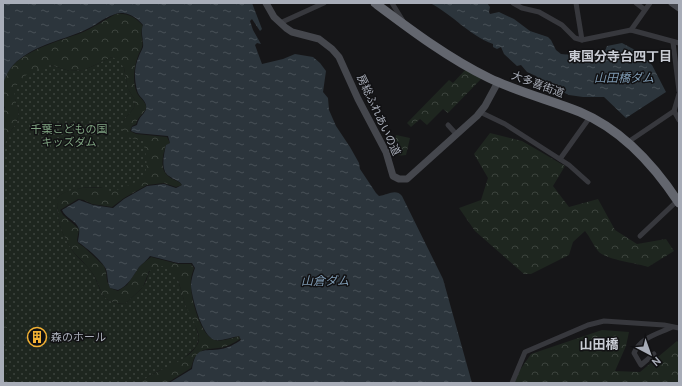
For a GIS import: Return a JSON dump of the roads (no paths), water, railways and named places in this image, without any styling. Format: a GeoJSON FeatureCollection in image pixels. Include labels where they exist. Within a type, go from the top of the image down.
{"type":"FeatureCollection","features":[{"type":"Feature","properties":{"kind":"highway","name":"大多喜街道"},"geometry":{"type":"LineString","coordinates":[[375,3],[456,61],[498,82],[590,117],[614,131],[644,158],[678,202]]}},
{"type":"Feature","properties":{"kind":"street","name":"房総ふれあいの道"},"geometry":{"type":"LineString","coordinates":[[266,3],[274,17],[292,32],[319,40],[332,49],[339,57],[358,99],[386,152],[393,176],[399,180],[407,179],[457,135],[480,112],[498,82]]}},
{"type":"Feature","properties":{"kind":"street"},"geometry":{"type":"LineString","coordinates":[[280,23],[324,3]]}},
{"type":"Feature","properties":{"kind":"street"},"geometry":{"type":"LineString","coordinates":[[392,3],[405,25]]}},
{"type":"Feature","properties":{"kind":"street"},"geometry":{"type":"LineString","coordinates":[[576,3],[582,40]]}},
{"type":"Feature","properties":{"kind":"street"},"geometry":{"type":"LineString","coordinates":[[636,3],[644,9]]}},
{"type":"Feature","properties":{"kind":"street"},"geometry":{"type":"LineString","coordinates":[[631,30],[644,9],[650,3]]}},
{"type":"Feature","properties":{"kind":"street"},"geometry":{"type":"LineString","coordinates":[[672,3],[679,8]]}},
{"type":"Feature","properties":{"kind":"street"},"geometry":{"type":"LineString","coordinates":[[515,4],[522,8],[539,12],[562,25],[575,38],[582,40],[631,30],[679,43]]}},
{"type":"Feature","properties":{"kind":"street"},"geometry":{"type":"LineString","coordinates":[[628,142],[674,111],[679,92],[673,42]]}},
{"type":"Feature","properties":{"kind":"street"},"geometry":{"type":"LineString","coordinates":[[674,111],[679,120]]}},
{"type":"Feature","properties":{"kind":"street"},"geometry":{"type":"LineString","coordinates":[[480,112],[506,124],[569,165],[588,182]]}},
{"type":"Feature","properties":{"kind":"street"},"geometry":{"type":"LineString","coordinates":[[560,159],[590,117]]}},
{"type":"Feature","properties":{"kind":"street"},"geometry":{"type":"LineString","coordinates":[[448,125],[457,135]]}},
{"type":"Feature","properties":{"kind":"street"},"geometry":{"type":"LineString","coordinates":[[640,236],[678,202]]}},
{"type":"Feature","properties":{"kind":"street"},"geometry":{"type":"LineString","coordinates":[[512,383],[525,352],[588,325],[604,321],[664,325],[679,328]]}},
{"type":"Feature","properties":{"kind":"street"},"geometry":{"type":"LineString","coordinates":[[654,354],[641,365],[634,353],[637,346],[642,341],[672,327]]}},
{"type":"Feature","properties":{"kind":"water","name":"山倉ダム"},"geometry":{"type":"Polygon","coordinates":[[[3,3],[252,3],[262,29],[260,31],[252,19],[250,21],[261,44],[257,43],[255,45],[262,64],[283,59],[295,54],[313,57],[320,63],[326,71],[323,92],[328,98],[329,110],[336,126],[359,163],[360,169],[379,196],[397,192],[402,196],[443,279],[472,383],[169,383],[192,369],[198,353],[205,350],[229,347],[241,340],[239,336],[215,340],[206,332],[198,316],[192,292],[191,281],[195,268],[192,263],[178,263],[150,256],[139,267],[125,286],[118,290],[110,288],[106,269],[94,254],[78,242],[78,226],[63,213],[62,210],[79,200],[93,205],[113,208],[124,199],[147,186],[164,184],[176,188],[182,185],[169,176],[164,170],[163,162],[165,149],[166,145],[170,143],[168,136],[136,133],[131,131],[132,127],[137,125],[146,109],[146,104],[138,92],[135,77],[136,64],[143,47],[143,25],[129,14],[119,13],[111,15],[93,26],[28,53],[17,61],[12,67],[3,84],[3,3]]]}},
{"type":"Feature","properties":{"kind":"water","name":"山田橋ダム"},"geometry":{"type":"Polygon","coordinates":[[[430,3],[487,3],[490,7],[490,14],[499,12],[514,19],[530,31],[548,37],[556,50],[561,54],[571,55],[590,51],[605,51],[607,46],[622,43],[635,50],[652,65],[666,92],[626,118],[604,97],[569,95],[552,87],[550,89],[536,76],[527,72],[521,65],[517,66],[504,54],[501,47],[497,49],[493,47],[493,44],[476,35],[430,3]]]}},
{"type":"Feature","properties":{"kind":"place","name":"森のホール"},"geometry":{"type":"Point","coordinates":[37,337]}},
{"type":"Feature","properties":{"kind":"district","name":"東国分寺台四丁目"},"geometry":{"type":"Point","coordinates":[620,56]}},
{"type":"Feature","properties":{"kind":"district","name":"山田橋"},"geometry":{"type":"Point","coordinates":[599,344]}},
{"type":"Feature","properties":{"kind":"park label","name":"千葉こどもの国 キッズダム"},"geometry":{"type":"Point","coordinates":[69,135]}}]}
